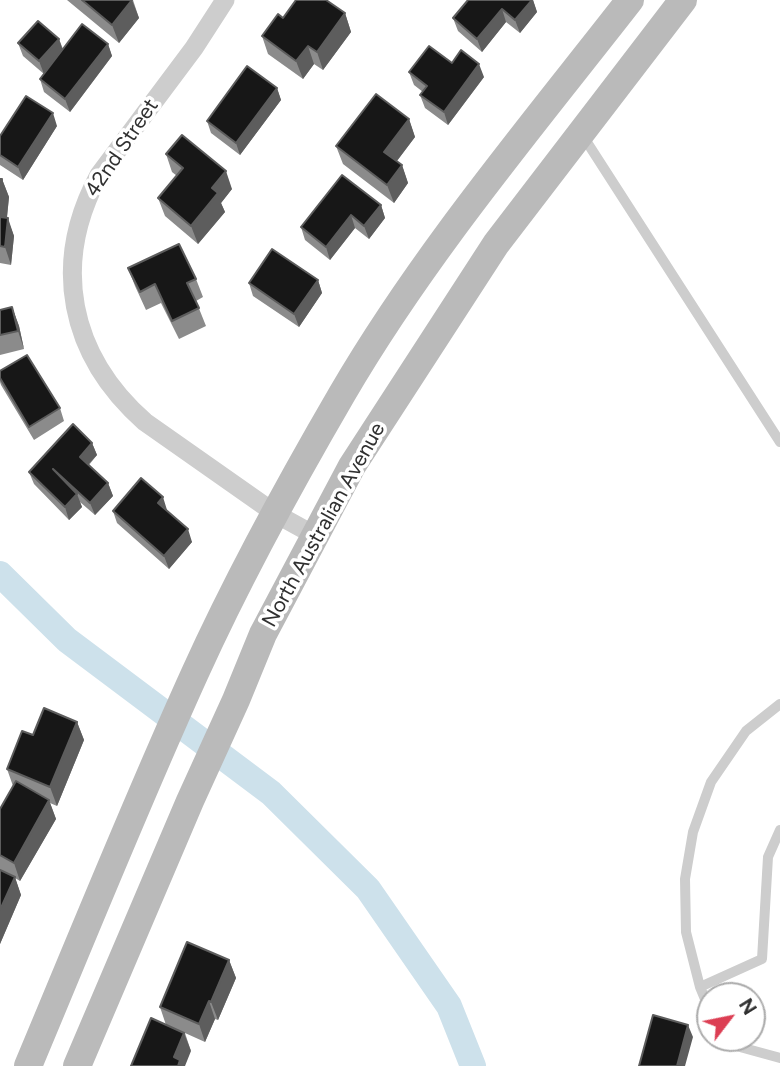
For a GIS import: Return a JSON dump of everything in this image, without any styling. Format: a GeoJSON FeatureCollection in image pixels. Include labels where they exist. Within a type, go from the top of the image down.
{"type":"FeatureCollection","features":[{"type":"Feature","properties":{"kind":"main road"},"geometry":{"type":"LineString","coordinates":[[28,1066],[195,674],[224,613],[343,392],[408,292],[478,195],[630,0]]}},
{"type":"Feature","properties":{"kind":"main road","name":"North Australian Avenue"},"geometry":{"type":"LineString","coordinates":[[77,1066],[263,634],[352,467],[496,244],[683,0]]}},
{"type":"Feature","properties":{"kind":"street","name":"42nd Street"},"geometry":{"type":"LineString","coordinates":[[225,0],[194,48],[99,174],[89,193],[72,252],[74,302],[85,341],[103,377],[116,394],[145,422],[276,514],[316,536]]}},
{"type":"Feature","properties":{"kind":"lane"},"geometry":{"type":"LineString","coordinates":[[581,132],[780,442]]}},
{"type":"Feature","properties":{"kind":"lane"},"geometry":{"type":"LineString","coordinates":[[699,982],[685,932],[685,878],[693,832],[711,782],[746,732],[780,704]]}},
{"type":"Feature","properties":{"kind":"lane"},"geometry":{"type":"LineString","coordinates":[[711,982],[762,959],[768,857],[780,830]]}},
{"type":"Feature","properties":{"kind":"lane"},"geometry":{"type":"LineString","coordinates":[[758,1052],[780,1058]]}},
{"type":"Feature","properties":{"kind":"building"},"geometry":{"type":"Polygon","coordinates":[[[82,0],[132,0],[112,25],[82,0]]]}},
{"type":"Feature","properties":{"kind":"building"},"geometry":{"type":"Polygon","coordinates":[[[296,0],[326,0],[345,13],[317,52],[308,46],[296,61],[262,36],[278,14],[283,18],[296,0]]]}},
{"type":"Feature","properties":{"kind":"building"},"geometry":{"type":"Polygon","coordinates":[[[468,0],[532,0],[515,20],[502,9],[477,39],[453,18],[468,0]]]}},
{"type":"Feature","properties":{"kind":"building"},"geometry":{"type":"Polygon","coordinates":[[[38,21],[59,39],[39,61],[18,43],[38,21]]]}},
{"type":"Feature","properties":{"kind":"building"},"geometry":{"type":"Polygon","coordinates":[[[82,24],[108,44],[65,99],[40,79],[82,24]]]}},
{"type":"Feature","properties":{"kind":"building"},"geometry":{"type":"Polygon","coordinates":[[[429,46],[452,63],[461,50],[479,64],[444,112],[420,95],[427,86],[409,72],[429,46]]]}},
{"type":"Feature","properties":{"kind":"building"},"geometry":{"type":"Polygon","coordinates":[[[247,66],[277,88],[236,143],[207,121],[247,66]]]}},
{"type":"Feature","properties":{"kind":"building"},"geometry":{"type":"Polygon","coordinates":[[[376,94],[409,119],[384,152],[402,165],[387,185],[336,146],[376,94]]]}},
{"type":"Feature","properties":{"kind":"building"},"geometry":{"type":"Polygon","coordinates":[[[26,96],[53,113],[18,167],[0,155],[0,136],[26,96]]]}},
{"type":"Feature","properties":{"kind":"building"},"geometry":{"type":"Polygon","coordinates":[[[182,135],[226,171],[212,188],[218,193],[191,226],[158,198],[183,168],[166,154],[182,135]]]}},
{"type":"Feature","properties":{"kind":"building"},"geometry":{"type":"Polygon","coordinates":[[[342,175],[381,205],[364,226],[351,215],[326,247],[301,227],[342,175]]]}},
{"type":"Feature","properties":{"kind":"building"},"geometry":{"type":"Polygon","coordinates":[[[0,217],[8,218],[5,247],[0,246],[0,217]]]}},
{"type":"Feature","properties":{"kind":"building"},"geometry":{"type":"Polygon","coordinates":[[[179,244],[196,279],[187,283],[199,308],[172,321],[155,284],[140,292],[128,268],[179,244]]]}},
{"type":"Feature","properties":{"kind":"building"},"geometry":{"type":"Polygon","coordinates":[[[272,249],[318,280],[294,314],[249,283],[272,249]]]}},
{"type":"Feature","properties":{"kind":"building"},"geometry":{"type":"Polygon","coordinates":[[[12,307],[18,331],[0,335],[0,310],[12,307]]]}},
{"type":"Feature","properties":{"kind":"building"},"geometry":{"type":"Polygon","coordinates":[[[27,355],[60,408],[29,427],[0,378],[0,371],[27,355]]]}},
{"type":"Feature","properties":{"kind":"building"},"geometry":{"type":"Polygon","coordinates":[[[73,424],[92,443],[80,457],[108,483],[90,503],[53,469],[77,494],[65,507],[29,472],[73,424]]]}},
{"type":"Feature","properties":{"kind":"building"},"geometry":{"type":"Polygon","coordinates":[[[141,478],[163,497],[158,503],[188,529],[164,556],[113,511],[141,478]]]}},
{"type":"Feature","properties":{"kind":"building"},"geometry":{"type":"Polygon","coordinates":[[[44,708],[77,722],[50,787],[7,769],[22,731],[33,735],[44,708]]]}},
{"type":"Feature","properties":{"kind":"building"},"geometry":{"type":"Polygon","coordinates":[[[16,781],[49,800],[14,863],[0,855],[0,809],[16,781]]]}},
{"type":"Feature","properties":{"kind":"building"},"geometry":{"type":"Polygon","coordinates":[[[0,870],[15,877],[0,910],[0,870]]]}},
{"type":"Feature","properties":{"kind":"building"},"geometry":{"type":"Polygon","coordinates":[[[187,942],[229,960],[199,1024],[160,1007],[187,942]]]}},
{"type":"Feature","properties":{"kind":"building"},"geometry":{"type":"Polygon","coordinates":[[[653,1015],[688,1025],[677,1066],[639,1066],[653,1015]]]}},
{"type":"Feature","properties":{"kind":"building"},"geometry":{"type":"Polygon","coordinates":[[[151,1018],[184,1033],[174,1057],[180,1060],[178,1066],[131,1066],[151,1018]]]}},
{"type":"Feature","properties":{"kind":"waterway"},"geometry":{"type":"LineString","coordinates":[[0,574],[67,640],[271,793],[368,889],[449,1006],[473,1066]]}}]}
